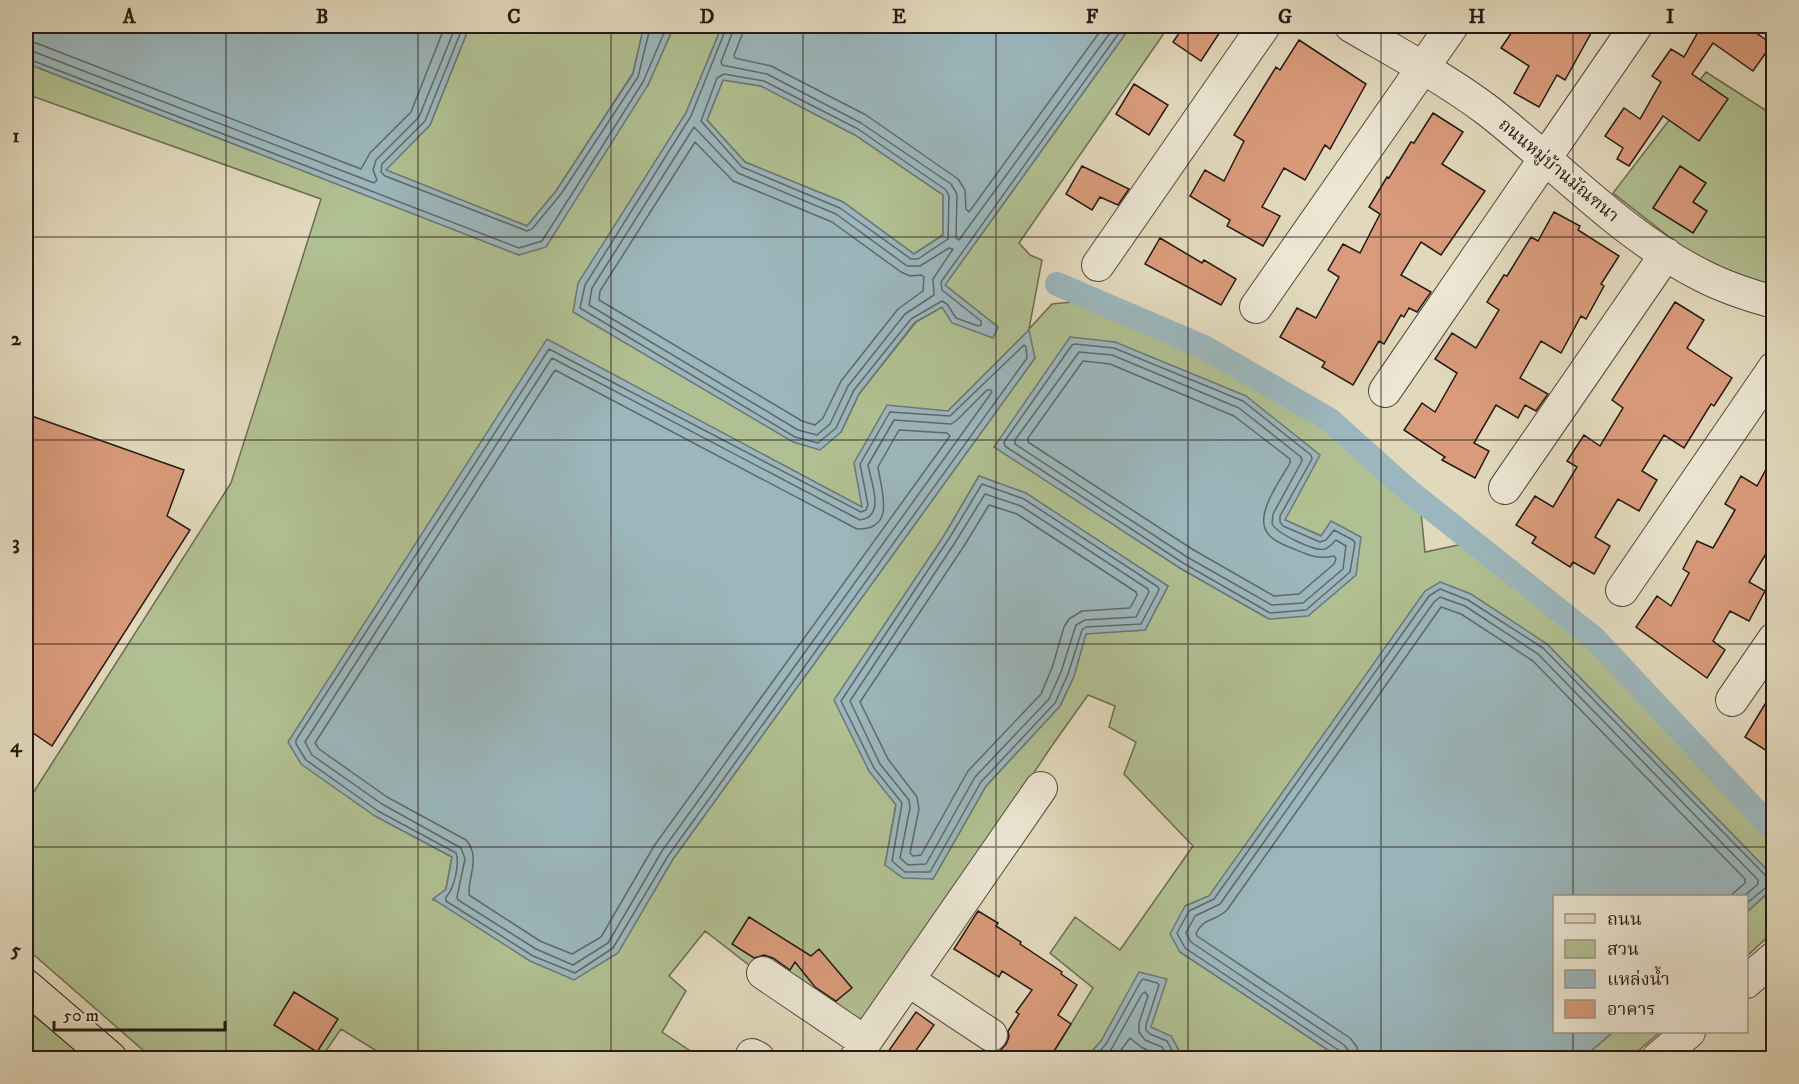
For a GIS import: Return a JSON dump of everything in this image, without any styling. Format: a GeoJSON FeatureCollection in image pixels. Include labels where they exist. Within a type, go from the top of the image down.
{"type":"FeatureCollection","features":[{"type":"Feature","properties":{"kind":"main road"},"geometry":{"type":"LineString","coordinates":[[26,986],[110,1059]]}},
{"type":"Feature","properties":{"kind":"street"},"geometry":{"type":"LineString","coordinates":[[1098,266],[1264,26]]}},
{"type":"Feature","properties":{"kind":"street","name":"ถนนหมู่บ้านมัณฑนา"},"geometry":{"type":"LineString","coordinates":[[1351,26],[1445,79],[1489,112],[1589,198],[1666,254],[1700,275],[1743,293],[1773,302]]}},
{"type":"Feature","properties":{"kind":"street"},"geometry":{"type":"LineString","coordinates":[[1256,307],[1452,26]]}},
{"type":"Feature","properties":{"kind":"street"},"geometry":{"type":"LineString","coordinates":[[1385,392],[1636,26]]}},
{"type":"Feature","properties":{"kind":"street"},"geometry":{"type":"LineString","coordinates":[[1505,488],[1666,254]]}},
{"type":"Feature","properties":{"kind":"street"},"geometry":{"type":"LineString","coordinates":[[1622,590],[1773,368]]}},
{"type":"Feature","properties":{"kind":"street"},"geometry":{"type":"LineString","coordinates":[[1732,700],[1773,639]]}},
{"type":"Feature","properties":{"kind":"street"},"geometry":{"type":"LineString","coordinates":[[763,973],[860,1050],[1041,788]]}},
{"type":"Feature","properties":{"kind":"street"},"geometry":{"type":"LineString","coordinates":[[1748,980],[1773,958]]}},
{"type":"Feature","properties":{"kind":"street"},"geometry":{"type":"LineString","coordinates":[[908,980],[991,1035]]}},
{"type":"Feature","properties":{"kind":"street"},"geometry":{"type":"LineString","coordinates":[[1658,1059],[1688,1033]]}},
{"type":"Feature","properties":{"kind":"green space"},"geometry":{"type":"Polygon","coordinates":[[[467,26],[635,26],[643,30],[633,73],[556,191],[527,226],[385,170],[430,125],[466,35],[467,26]]]}},
{"type":"Feature","properties":{"kind":"green space"},"geometry":{"type":"Polygon","coordinates":[[[674,26],[722,26],[686,113],[579,283],[841,432],[859,394],[916,322],[942,307],[998,327],[945,285],[1131,26],[1169,26],[1019,243],[1030,255],[1042,260],[1029,329],[1052,304],[1072,302],[1207,356],[1284,401],[1351,446],[1421,512],[1425,552],[1463,544],[1573,631],[1773,845],[1773,876],[1547,644],[1209,896],[1185,906],[1180,952],[1340,1058],[1183,1058],[1171,1036],[1101,1041],[1086,1058],[1050,1058],[1093,988],[1050,953],[1075,917],[1120,950],[1193,846],[1124,774],[1136,742],[1109,727],[1115,706],[1088,695],[852,1045],[705,931],[669,976],[686,991],[662,1032],[701,1058],[388,1058],[341,1029],[321,1058],[152,1058],[26,948],[26,804],[231,483],[321,199],[26,94],[26,63],[519,255],[648,85],[674,26]],[[1028,331],[948,411],[863,508],[548,340],[375,816],[452,857],[446,889],[433,900],[617,953],[673,859],[1035,358],[1028,331]],[[994,446],[1180,568],[1269,619],[1322,536],[1285,520],[994,446]],[[979,476],[945,534],[885,865],[933,879],[986,786],[1060,706],[1074,676],[1086,633],[1145,630],[1168,586],[1026,494],[979,476]]]}},
{"type":"Feature","properties":{"kind":"green space"},"geometry":{"type":"Polygon","coordinates":[[[1706,72],[1773,115],[1773,286],[1709,268],[1613,193],[1706,72]]]}},
{"type":"Feature","properties":{"kind":"green space"},"geometry":{"type":"Polygon","coordinates":[[[723,80],[761,86],[855,135],[943,195],[943,235],[914,254],[843,202],[745,162],[707,120],[723,80]]]}},
{"type":"Feature","properties":{"kind":"green space"},"geometry":{"type":"Polygon","coordinates":[[[1773,888],[1773,932],[1748,955],[1748,911],[1773,888]]]}},
{"type":"Feature","properties":{"kind":"green space"},"geometry":{"type":"Polygon","coordinates":[[[26,1009],[85,1058],[26,1058],[26,1009]]]}},
{"type":"Feature","properties":{"kind":"green space"},"geometry":{"type":"Polygon","coordinates":[[[1612,1033],[1659,1033],[1630,1058],[1583,1058],[1612,1033]]]}},
{"type":"Feature","properties":{"kind":"water"},"geometry":{"type":"Polygon","coordinates":[[[26,26],[467,26],[466,35],[430,125],[386,170],[527,226],[556,191],[633,74],[643,30],[635,26],[674,26],[648,85],[546,247],[519,255],[26,63],[26,26]]]}},
{"type":"Feature","properties":{"kind":"water"},"geometry":{"type":"Polygon","coordinates":[[[722,26],[1131,26],[945,285],[998,327],[993,338],[952,323],[942,307],[915,322],[859,394],[841,432],[820,450],[793,442],[573,312],[578,283],[686,113],[722,26]],[[723,80],[707,120],[745,162],[843,202],[914,254],[943,235],[943,195],[855,135],[761,86],[723,80]]]}},
{"type":"Feature","properties":{"kind":"water"},"geometry":{"type":"Polygon","coordinates":[[[1029,330],[1035,358],[673,859],[618,953],[574,980],[530,961],[433,899],[446,889],[452,857],[375,816],[301,764],[288,742],[547,339],[862,507],[854,463],[887,405],[948,411],[1029,330]]]}},
{"type":"Feature","properties":{"kind":"water"},"geometry":{"type":"Polygon","coordinates":[[[1070,337],[1115,342],[1246,396],[1320,455],[1285,520],[1321,536],[1331,521],[1361,537],[1356,575],[1308,616],[1269,619],[1180,568],[994,447],[1070,337]]]}},
{"type":"Feature","properties":{"kind":"water"},"geometry":{"type":"Polygon","coordinates":[[[979,476],[1026,493],[1168,586],[1145,630],[1086,634],[1074,676],[1060,706],[986,786],[933,879],[903,878],[885,865],[896,805],[869,771],[834,700],[945,534],[979,476]]]}},
{"type":"Feature","properties":{"kind":"water"},"geometry":{"type":"Polygon","coordinates":[[[1440,582],[1471,594],[1547,644],[1773,876],[1773,888],[1748,911],[1748,895],[1553,895],[1553,1033],[1612,1033],[1583,1058],[1340,1058],[1180,952],[1170,934],[1185,906],[1209,896],[1425,591],[1440,582]]]}},
{"type":"Feature","properties":{"kind":"water"},"geometry":{"type":"Polygon","coordinates":[[[1139,972],[1167,979],[1151,1027],[1171,1036],[1183,1058],[1086,1058],[1101,1041],[1139,972]]]}},
{"type":"Feature","properties":{"kind":"building"},"geometry":{"type":"Polygon","coordinates":[[[1184,26],[1209,26],[1220,32],[1201,61],[1173,42],[1184,26]]]}},
{"type":"Feature","properties":{"kind":"building"},"geometry":{"type":"Polygon","coordinates":[[[1516,26],[1595,26],[1565,80],[1557,75],[1539,107],[1514,93],[1529,66],[1501,48],[1516,26]]]}},
{"type":"Feature","properties":{"kind":"building"},"geometry":{"type":"Polygon","coordinates":[[[1688,26],[1746,26],[1772,44],[1753,71],[1713,43],[1692,74],[1728,99],[1699,141],[1663,116],[1629,166],[1617,159],[1623,148],[1605,136],[1624,108],[1640,119],[1661,82],[1652,76],[1671,49],[1684,57],[1698,32],[1688,26]]]}},
{"type":"Feature","properties":{"kind":"building"},"geometry":{"type":"Polygon","coordinates":[[[1299,40],[1366,84],[1330,149],[1325,145],[1305,180],[1284,168],[1262,207],[1280,216],[1263,246],[1227,226],[1230,220],[1190,196],[1205,170],[1224,181],[1244,141],[1234,135],[1276,67],[1280,70],[1299,40]]]}},
{"type":"Feature","properties":{"kind":"building"},"geometry":{"type":"Polygon","coordinates":[[[1134,84],[1168,105],[1149,135],[1116,114],[1134,84]]]}},
{"type":"Feature","properties":{"kind":"building"},"geometry":{"type":"Polygon","coordinates":[[[1433,113],[1463,132],[1442,164],[1485,191],[1441,255],[1421,242],[1401,275],[1431,292],[1417,312],[1409,308],[1404,317],[1401,315],[1384,344],[1379,341],[1353,385],[1322,367],[1325,362],[1280,337],[1297,308],[1316,318],[1339,277],[1328,270],[1343,244],[1360,253],[1380,214],[1369,207],[1387,177],[1389,178],[1411,142],[1414,143],[1433,113]]]}},
{"type":"Feature","properties":{"kind":"building"},"geometry":{"type":"Polygon","coordinates":[[[1082,166],[1129,189],[1118,205],[1100,197],[1092,210],[1066,194],[1082,166]]]}},
{"type":"Feature","properties":{"kind":"building"},"geometry":{"type":"Polygon","coordinates":[[[1680,166],[1706,183],[1693,202],[1707,211],[1693,233],[1653,208],[1680,166]]]}},
{"type":"Feature","properties":{"kind":"building"},"geometry":{"type":"Polygon","coordinates":[[[1554,212],[1580,226],[1578,230],[1619,256],[1601,284],[1604,286],[1586,319],[1581,316],[1561,353],[1541,341],[1520,378],[1548,394],[1536,411],[1525,405],[1518,418],[1496,405],[1474,443],[1489,451],[1475,478],[1442,460],[1445,457],[1404,430],[1422,403],[1435,412],[1457,373],[1435,359],[1452,333],[1476,348],[1499,310],[1487,302],[1504,275],[1507,276],[1531,237],[1538,241],[1554,212]]]}},
{"type":"Feature","properties":{"kind":"building"},"geometry":{"type":"Polygon","coordinates":[[[1160,238],[1202,263],[1204,260],[1236,279],[1221,305],[1145,264],[1160,238]]]}},
{"type":"Feature","properties":{"kind":"building"},"geometry":{"type":"Polygon","coordinates":[[[1675,302],[1704,320],[1687,348],[1732,378],[1714,406],[1711,404],[1684,448],[1664,435],[1642,471],[1657,480],[1639,511],[1618,499],[1595,537],[1610,546],[1594,574],[1573,562],[1570,567],[1532,543],[1536,537],[1516,525],[1535,496],[1553,507],[1577,467],[1567,461],[1584,435],[1600,446],[1623,408],[1612,400],[1675,302]]]}},
{"type":"Feature","properties":{"kind":"building"},"geometry":{"type":"Polygon","coordinates":[[[26,414],[184,470],[167,516],[190,530],[52,746],[26,728],[26,414]]]}},
{"type":"Feature","properties":{"kind":"building"},"geometry":{"type":"Polygon","coordinates":[[[1773,456],[1773,542],[1749,582],[1765,591],[1749,621],[1730,611],[1713,641],[1725,650],[1707,678],[1636,627],[1657,596],[1671,606],[1689,573],[1683,569],[1697,541],[1713,548],[1735,510],[1725,504],[1741,476],[1757,486],[1773,456]]]}},
{"type":"Feature","properties":{"kind":"building"},"geometry":{"type":"Polygon","coordinates":[[[1773,691],[1773,755],[1745,737],[1773,691]]]}},
{"type":"Feature","properties":{"kind":"building"},"geometry":{"type":"Polygon","coordinates":[[[978,911],[998,923],[996,926],[1077,985],[1058,1015],[1071,1024],[1049,1059],[989,1059],[993,1052],[1000,1051],[1006,1044],[1009,1037],[1008,1031],[1019,1014],[1016,1012],[1032,990],[1002,971],[999,977],[954,949],[978,911]]]}},
{"type":"Feature","properties":{"kind":"building"},"geometry":{"type":"Polygon","coordinates":[[[749,917],[811,956],[819,949],[852,988],[836,1001],[815,987],[795,962],[790,970],[773,958],[764,955],[754,958],[732,944],[749,917]]]}},
{"type":"Feature","properties":{"kind":"building"},"geometry":{"type":"Polygon","coordinates":[[[294,992],[338,1019],[317,1052],[274,1025],[294,992]]]}},
{"type":"Feature","properties":{"kind":"building"},"geometry":{"type":"Polygon","coordinates":[[[916,1012],[934,1025],[910,1059],[883,1059],[916,1012]]]}},
{"type":"Feature","properties":{"kind":"waterway"},"geometry":{"type":"LineString","coordinates":[[1057,284],[1204,347],[1330,420],[1409,491],[1594,638],[1774,830]]}}]}
